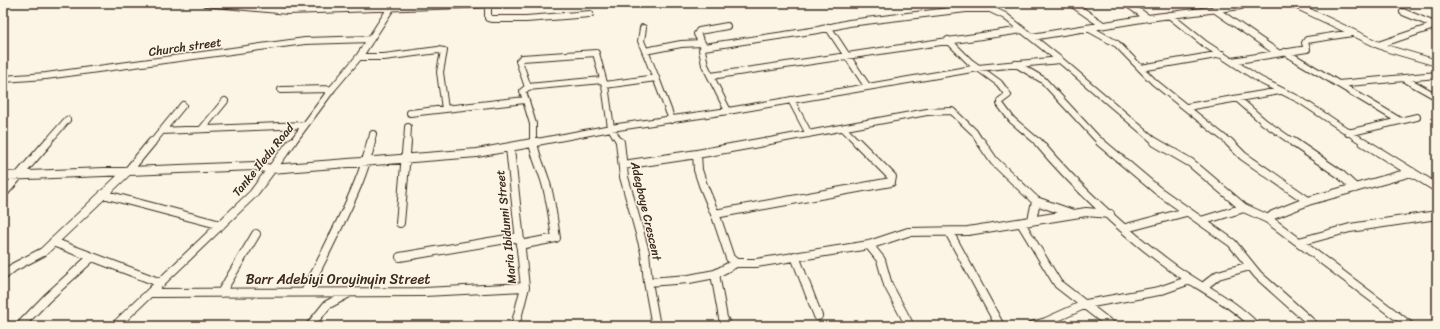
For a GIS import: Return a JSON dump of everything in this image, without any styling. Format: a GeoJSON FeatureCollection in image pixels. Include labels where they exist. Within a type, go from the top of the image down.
{"type":"FeatureCollection","features":[{"type":"Feature","properties":{"kind":"street"},"geometry":{"type":"LineString","coordinates":[[205,3],[257,9],[296,11],[521,3]]}},
{"type":"Feature","properties":{"kind":"street"},"geometry":{"type":"LineString","coordinates":[[296,11],[302,3]]}},
{"type":"Feature","properties":{"kind":"street"},"geometry":{"type":"LineString","coordinates":[[393,8],[402,3]]}},
{"type":"Feature","properties":{"kind":"street"},"geometry":{"type":"LineString","coordinates":[[959,3],[966,8]]}},
{"type":"Feature","properties":{"kind":"street"},"geometry":{"type":"LineString","coordinates":[[1071,3],[1103,25]]}},
{"type":"Feature","properties":{"kind":"street"},"geometry":{"type":"LineString","coordinates":[[1126,3],[1148,18]]}},
{"type":"Feature","properties":{"kind":"street"},"geometry":{"type":"LineString","coordinates":[[1032,38],[1148,18],[1241,6],[1245,3]]}},
{"type":"Feature","properties":{"kind":"street"},"geometry":{"type":"LineString","coordinates":[[1290,3],[1394,52],[1437,63]]}},
{"type":"Feature","properties":{"kind":"street"},"geometry":{"type":"LineString","coordinates":[[488,5],[488,18],[492,19],[526,19],[590,14]]}},
{"type":"Feature","properties":{"kind":"street","name":"Tanke Iledu Road"},"geometry":{"type":"LineString","coordinates":[[115,326],[253,194],[332,89],[359,57],[393,8]]}},
{"type":"Feature","properties":{"kind":"street"},"geometry":{"type":"LineString","coordinates":[[645,51],[681,44],[703,45],[828,27],[849,22],[966,8],[985,8],[997,11],[1060,60],[1154,141],[1191,163],[1244,208],[1268,219],[1410,326]]}},
{"type":"Feature","properties":{"kind":"street"},"geometry":{"type":"LineString","coordinates":[[1214,9],[1243,30],[1400,121]]}},
{"type":"Feature","properties":{"kind":"street"},"geometry":{"type":"LineString","coordinates":[[1403,12],[1436,26]]}},
{"type":"Feature","properties":{"kind":"street"},"geometry":{"type":"LineString","coordinates":[[1169,15],[1205,44],[1260,80],[1300,100],[1348,133],[1437,188]]}},
{"type":"Feature","properties":{"kind":"street"},"geometry":{"type":"LineString","coordinates":[[728,26],[699,31],[698,34],[703,45],[703,58],[728,111]]}},
{"type":"Feature","properties":{"kind":"street"},"geometry":{"type":"LineString","coordinates":[[1378,45],[1436,26]]}},
{"type":"Feature","properties":{"kind":"street"},"geometry":{"type":"LineString","coordinates":[[828,27],[867,86]]}},
{"type":"Feature","properties":{"kind":"street"},"geometry":{"type":"LineString","coordinates":[[643,28],[641,41],[672,120]]}},
{"type":"Feature","properties":{"kind":"street"},"geometry":{"type":"LineString","coordinates":[[1088,28],[1117,44],[1154,82],[1226,139],[1243,156],[1308,201]]}},
{"type":"Feature","properties":{"kind":"street"},"geometry":{"type":"LineString","coordinates":[[711,76],[1022,30]]}},
{"type":"Feature","properties":{"kind":"street"},"geometry":{"type":"LineString","coordinates":[[1232,61],[1307,48],[1305,43],[1307,40],[1352,33]]}},
{"type":"Feature","properties":{"kind":"street","name":"Church street"},"geometry":{"type":"LineString","coordinates":[[3,79],[46,76],[305,41],[371,39]]}},
{"type":"Feature","properties":{"kind":"street"},"geometry":{"type":"LineString","coordinates":[[948,40],[978,68],[993,77],[1007,92],[1008,95],[1000,101],[1000,104],[1012,120],[1034,136],[1063,172],[1172,268],[1190,280],[1227,300],[1242,311],[1255,326]]}},
{"type":"Feature","properties":{"kind":"street"},"geometry":{"type":"LineString","coordinates":[[359,57],[384,57],[438,50],[444,51],[440,72],[444,109]]}},
{"type":"Feature","properties":{"kind":"street"},"geometry":{"type":"LineString","coordinates":[[528,87],[519,61],[522,58],[596,53],[611,128]]}},
{"type":"Feature","properties":{"kind":"street"},"geometry":{"type":"LineString","coordinates":[[1141,68],[1222,54]]}},
{"type":"Feature","properties":{"kind":"street"},"geometry":{"type":"LineString","coordinates":[[3,176],[22,174],[255,166],[271,169],[367,163],[476,153],[510,148],[611,128],[728,111],[978,68],[1060,60]]}},
{"type":"Feature","properties":{"kind":"street"},"geometry":{"type":"LineString","coordinates":[[1016,64],[1044,80],[1098,140],[1157,190],[1186,212],[1232,243],[1250,266],[1281,297],[1315,326]]}},
{"type":"Feature","properties":{"kind":"street"},"geometry":{"type":"LineString","coordinates":[[1338,84],[1437,75]]}},
{"type":"Feature","properties":{"kind":"street"},"geometry":{"type":"LineString","coordinates":[[400,257],[519,241],[556,238],[552,209],[545,180],[537,162],[533,143],[532,124],[524,91],[528,87],[656,78]]}},
{"type":"Feature","properties":{"kind":"street"},"geometry":{"type":"LineString","coordinates":[[1405,79],[1437,97]]}},
{"type":"Feature","properties":{"kind":"street"},"geometry":{"type":"LineString","coordinates":[[281,90],[332,89]]}},
{"type":"Feature","properties":{"kind":"street"},"geometry":{"type":"LineString","coordinates":[[1187,107],[1239,100],[1280,91]]}},
{"type":"Feature","properties":{"kind":"street"},"geometry":{"type":"LineString","coordinates":[[410,113],[504,101],[525,100]]}},
{"type":"Feature","properties":{"kind":"street"},"geometry":{"type":"LineString","coordinates":[[791,100],[809,134]]}},
{"type":"Feature","properties":{"kind":"street"},"geometry":{"type":"LineString","coordinates":[[1239,100],[1264,122],[1340,174],[1355,188]]}},
{"type":"Feature","properties":{"kind":"street"},"geometry":{"type":"LineString","coordinates":[[202,129],[225,101]]}},
{"type":"Feature","properties":{"kind":"street"},"geometry":{"type":"LineString","coordinates":[[3,276],[14,267],[43,252],[128,171],[183,105]]}},
{"type":"Feature","properties":{"kind":"street"},"geometry":{"type":"LineString","coordinates":[[623,165],[844,129],[927,112],[945,110],[952,111],[974,132],[994,161],[1036,201],[1073,214]]}},
{"type":"Feature","properties":{"kind":"street"},"geometry":{"type":"LineString","coordinates":[[1348,133],[1417,117]]}},
{"type":"Feature","properties":{"kind":"street"},"geometry":{"type":"LineString","coordinates":[[3,194],[68,120]]}},
{"type":"Feature","properties":{"kind":"street"},"geometry":{"type":"LineString","coordinates":[[161,131],[305,125]]}},
{"type":"Feature","properties":{"kind":"street"},"geometry":{"type":"LineString","coordinates":[[400,223],[408,127]]}},
{"type":"Feature","properties":{"kind":"street","name":"Adegboye Crescent"},"geometry":{"type":"LineString","coordinates":[[611,128],[620,142],[624,177],[645,252],[648,282],[656,326]]}},
{"type":"Feature","properties":{"kind":"street"},"geometry":{"type":"LineString","coordinates":[[715,214],[891,182],[894,179],[844,129]]}},
{"type":"Feature","properties":{"kind":"street"},"geometry":{"type":"LineString","coordinates":[[305,292],[317,270],[367,163],[373,134]]}},
{"type":"Feature","properties":{"kind":"street","name":"Maria Ibidunni Street"},"geometry":{"type":"LineString","coordinates":[[510,148],[519,241],[526,287],[515,326]]}},
{"type":"Feature","properties":{"kind":"street"},"geometry":{"type":"LineString","coordinates":[[697,154],[696,162],[707,196],[715,214],[730,258],[736,263]]}},
{"type":"Feature","properties":{"kind":"street"},"geometry":{"type":"LineString","coordinates":[[1268,219],[1273,215],[1308,201],[1412,172]]}},
{"type":"Feature","properties":{"kind":"street"},"geometry":{"type":"LineString","coordinates":[[103,194],[221,225]]}},
{"type":"Feature","properties":{"kind":"street"},"geometry":{"type":"LineString","coordinates":[[1032,220],[1036,201]]}},
{"type":"Feature","properties":{"kind":"street"},"geometry":{"type":"LineString","coordinates":[[1200,221],[1244,208]]}},
{"type":"Feature","properties":{"kind":"street"},"geometry":{"type":"LineString","coordinates":[[648,282],[689,279],[715,274],[736,263],[756,263],[869,245],[908,232],[949,232],[1021,223],[1073,214],[1096,212],[1110,214]]}},
{"type":"Feature","properties":{"kind":"street"},"geometry":{"type":"LineString","coordinates":[[1126,228],[1186,212]]}},
{"type":"Feature","properties":{"kind":"street"},"geometry":{"type":"LineString","coordinates":[[1299,242],[1350,228],[1437,215]]}},
{"type":"Feature","properties":{"kind":"street"},"geometry":{"type":"LineString","coordinates":[[1021,223],[1043,256],[1052,276],[1058,284],[1086,304],[1112,326]]}},
{"type":"Feature","properties":{"kind":"street"},"geometry":{"type":"LineString","coordinates":[[949,232],[1000,326]]}},
{"type":"Feature","properties":{"kind":"street"},"geometry":{"type":"LineString","coordinates":[[221,293],[256,234]]}},
{"type":"Feature","properties":{"kind":"street"},"geometry":{"type":"LineString","coordinates":[[53,242],[161,283]]}},
{"type":"Feature","properties":{"kind":"street"},"geometry":{"type":"LineString","coordinates":[[869,245],[881,260],[888,285],[910,326]]}},
{"type":"Feature","properties":{"kind":"street"},"geometry":{"type":"LineString","coordinates":[[795,256],[818,316]]}},
{"type":"Feature","properties":{"kind":"street"},"geometry":{"type":"LineString","coordinates":[[20,326],[47,298],[92,257]]}},
{"type":"Feature","properties":{"kind":"street"},"geometry":{"type":"LineString","coordinates":[[1203,287],[1210,278],[1220,273],[1250,266]]}},
{"type":"Feature","properties":{"kind":"street"},"geometry":{"type":"LineString","coordinates":[[715,274],[723,318],[727,326]]}},
{"type":"Feature","properties":{"kind":"street"},"geometry":{"type":"LineString","coordinates":[[1031,326],[1046,322],[1086,304],[1159,291],[1190,280]]}},
{"type":"Feature","properties":{"kind":"street","name":"Barr Adebiyi Oroyinyin Street"},"geometry":{"type":"LineString","coordinates":[[150,293],[424,292],[526,287]]}},
{"type":"Feature","properties":{"kind":"street"},"geometry":{"type":"LineString","coordinates":[[310,326],[327,306],[351,292]]}}]}
